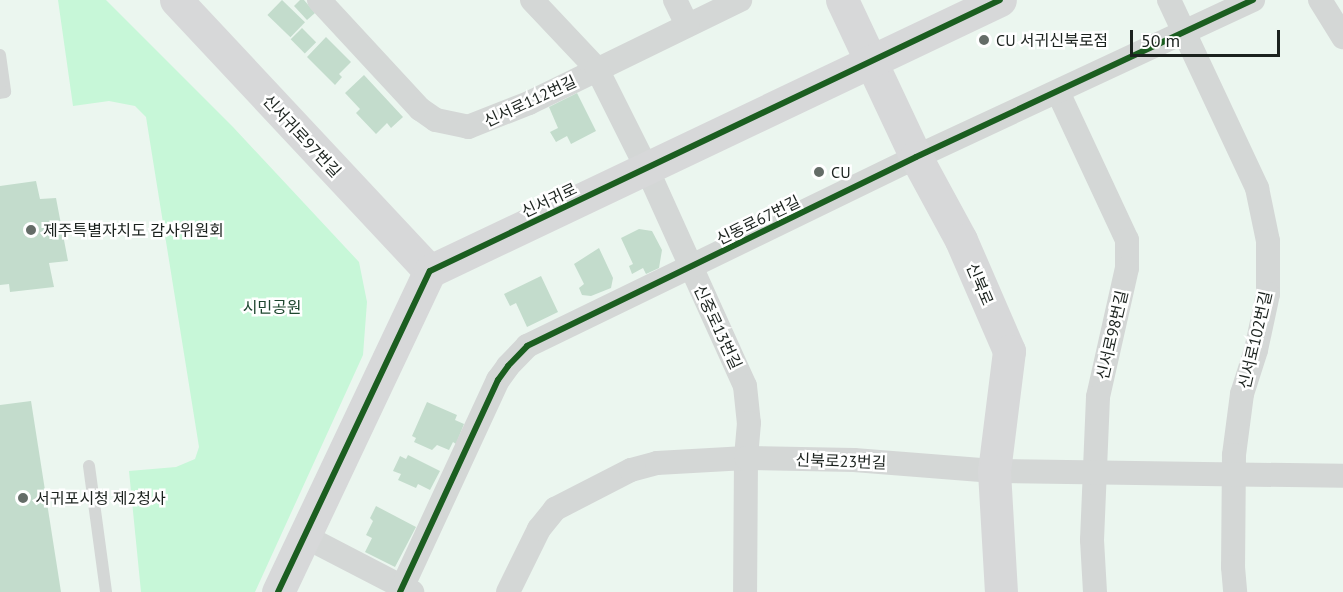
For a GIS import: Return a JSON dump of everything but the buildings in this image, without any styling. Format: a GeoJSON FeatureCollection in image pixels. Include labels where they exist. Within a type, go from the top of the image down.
{"type":"FeatureCollection","features":[{"type":"Feature","properties":{"kind":"street","name":"신서귀로97번길"},"geometry":{"type":"LineString","coordinates":[[176,0],[429,271]]}},
{"type":"Feature","properties":{"kind":"street","name":"신서로112번길"},"geometry":{"type":"LineString","coordinates":[[319,0],[420,109],[436,120],[468,128],[488,122],[740,0]]}},
{"type":"Feature","properties":{"kind":"street","name":"신중로13번길"},"geometry":{"type":"LineString","coordinates":[[532,0],[597,69],[646,169],[745,386],[748,423],[745,592]]}},
{"type":"Feature","properties":{"kind":"street"},"geometry":{"type":"LineString","coordinates":[[675,0],[687,25]]}},
{"type":"Feature","properties":{"kind":"street","name":"신북로"},"geometry":{"type":"LineString","coordinates":[[842,0],[916,157],[962,240],[1009,351],[994,471],[1001,592]]}},
{"type":"Feature","properties":{"kind":"street","name":"신서귀로"},"geometry":{"type":"LineString","coordinates":[[429,271],[1000,0]]}},
{"type":"Feature","properties":{"kind":"street","name":"신서로102번길"},"geometry":{"type":"LineString","coordinates":[[1169,0],[1257,188],[1268,241],[1268,294],[1242,394],[1233,475],[1235,592]]}},
{"type":"Feature","properties":{"kind":"street","name":"신동로67번길"},"geometry":{"type":"LineString","coordinates":[[404,590],[498,380],[527,346],[916,157],[1058,93],[1253,0]]}},
{"type":"Feature","properties":{"kind":"street"},"geometry":{"type":"LineString","coordinates":[[1320,0],[1343,37]]}},
{"type":"Feature","properties":{"kind":"street","name":"신서로98번길"},"geometry":{"type":"LineString","coordinates":[[1058,93],[1127,240],[1127,268],[1098,397],[1092,540],[1095,592]]}},
{"type":"Feature","properties":{"kind":"street"},"geometry":{"type":"LineString","coordinates":[[278,592],[429,271]]}},
{"type":"Feature","properties":{"kind":"street","name":"신북로23번길"},"geometry":{"type":"LineString","coordinates":[[508,592],[539,529],[547,517],[565,502],[631,470],[672,461],[746,458],[854,460],[994,471],[1343,476]]}},
{"type":"Feature","properties":{"kind":"street"},"geometry":{"type":"LineString","coordinates":[[304,536],[404,590]]}},
{"type":"Feature","properties":{"kind":"lane"},"geometry":{"type":"LineString","coordinates":[[0,55],[5,92],[0,93]]}},
{"type":"Feature","properties":{"kind":"lane"},"geometry":{"type":"LineString","coordinates":[[89,466],[106,592]]}},
{"type":"Feature","properties":{"kind":"green space","name":"시민공원"},"geometry":{"type":"Polygon","coordinates":[[[58,0],[106,0],[233,127],[359,262],[367,302],[363,355],[255,592],[141,592],[129,471],[176,467],[195,459],[199,447],[146,117],[135,106],[109,101],[73,106],[58,0]]]}},
{"type":"Feature","properties":{"kind":"cycle path"},"geometry":{"type":"LineString","coordinates":[[278,592],[430,271],[1000,0]]}},
{"type":"Feature","properties":{"kind":"cycle path"},"geometry":{"type":"LineString","coordinates":[[400,592],[498,380],[527,346],[916,157],[1253,0]]}},
{"type":"Feature","properties":{"kind":"place","name":"CU 서귀신북로점"},"geometry":{"type":"Point","coordinates":[984,40]}},
{"type":"Feature","properties":{"kind":"place","name":"CU"},"geometry":{"type":"Point","coordinates":[819,172]}},
{"type":"Feature","properties":{"kind":"place","name":"제주특별자치도 감사위원회"},"geometry":{"type":"Point","coordinates":[31,230]}},
{"type":"Feature","properties":{"kind":"place","name":"서귀포시청 제2청사"},"geometry":{"type":"Point","coordinates":[23,498]}}]}
